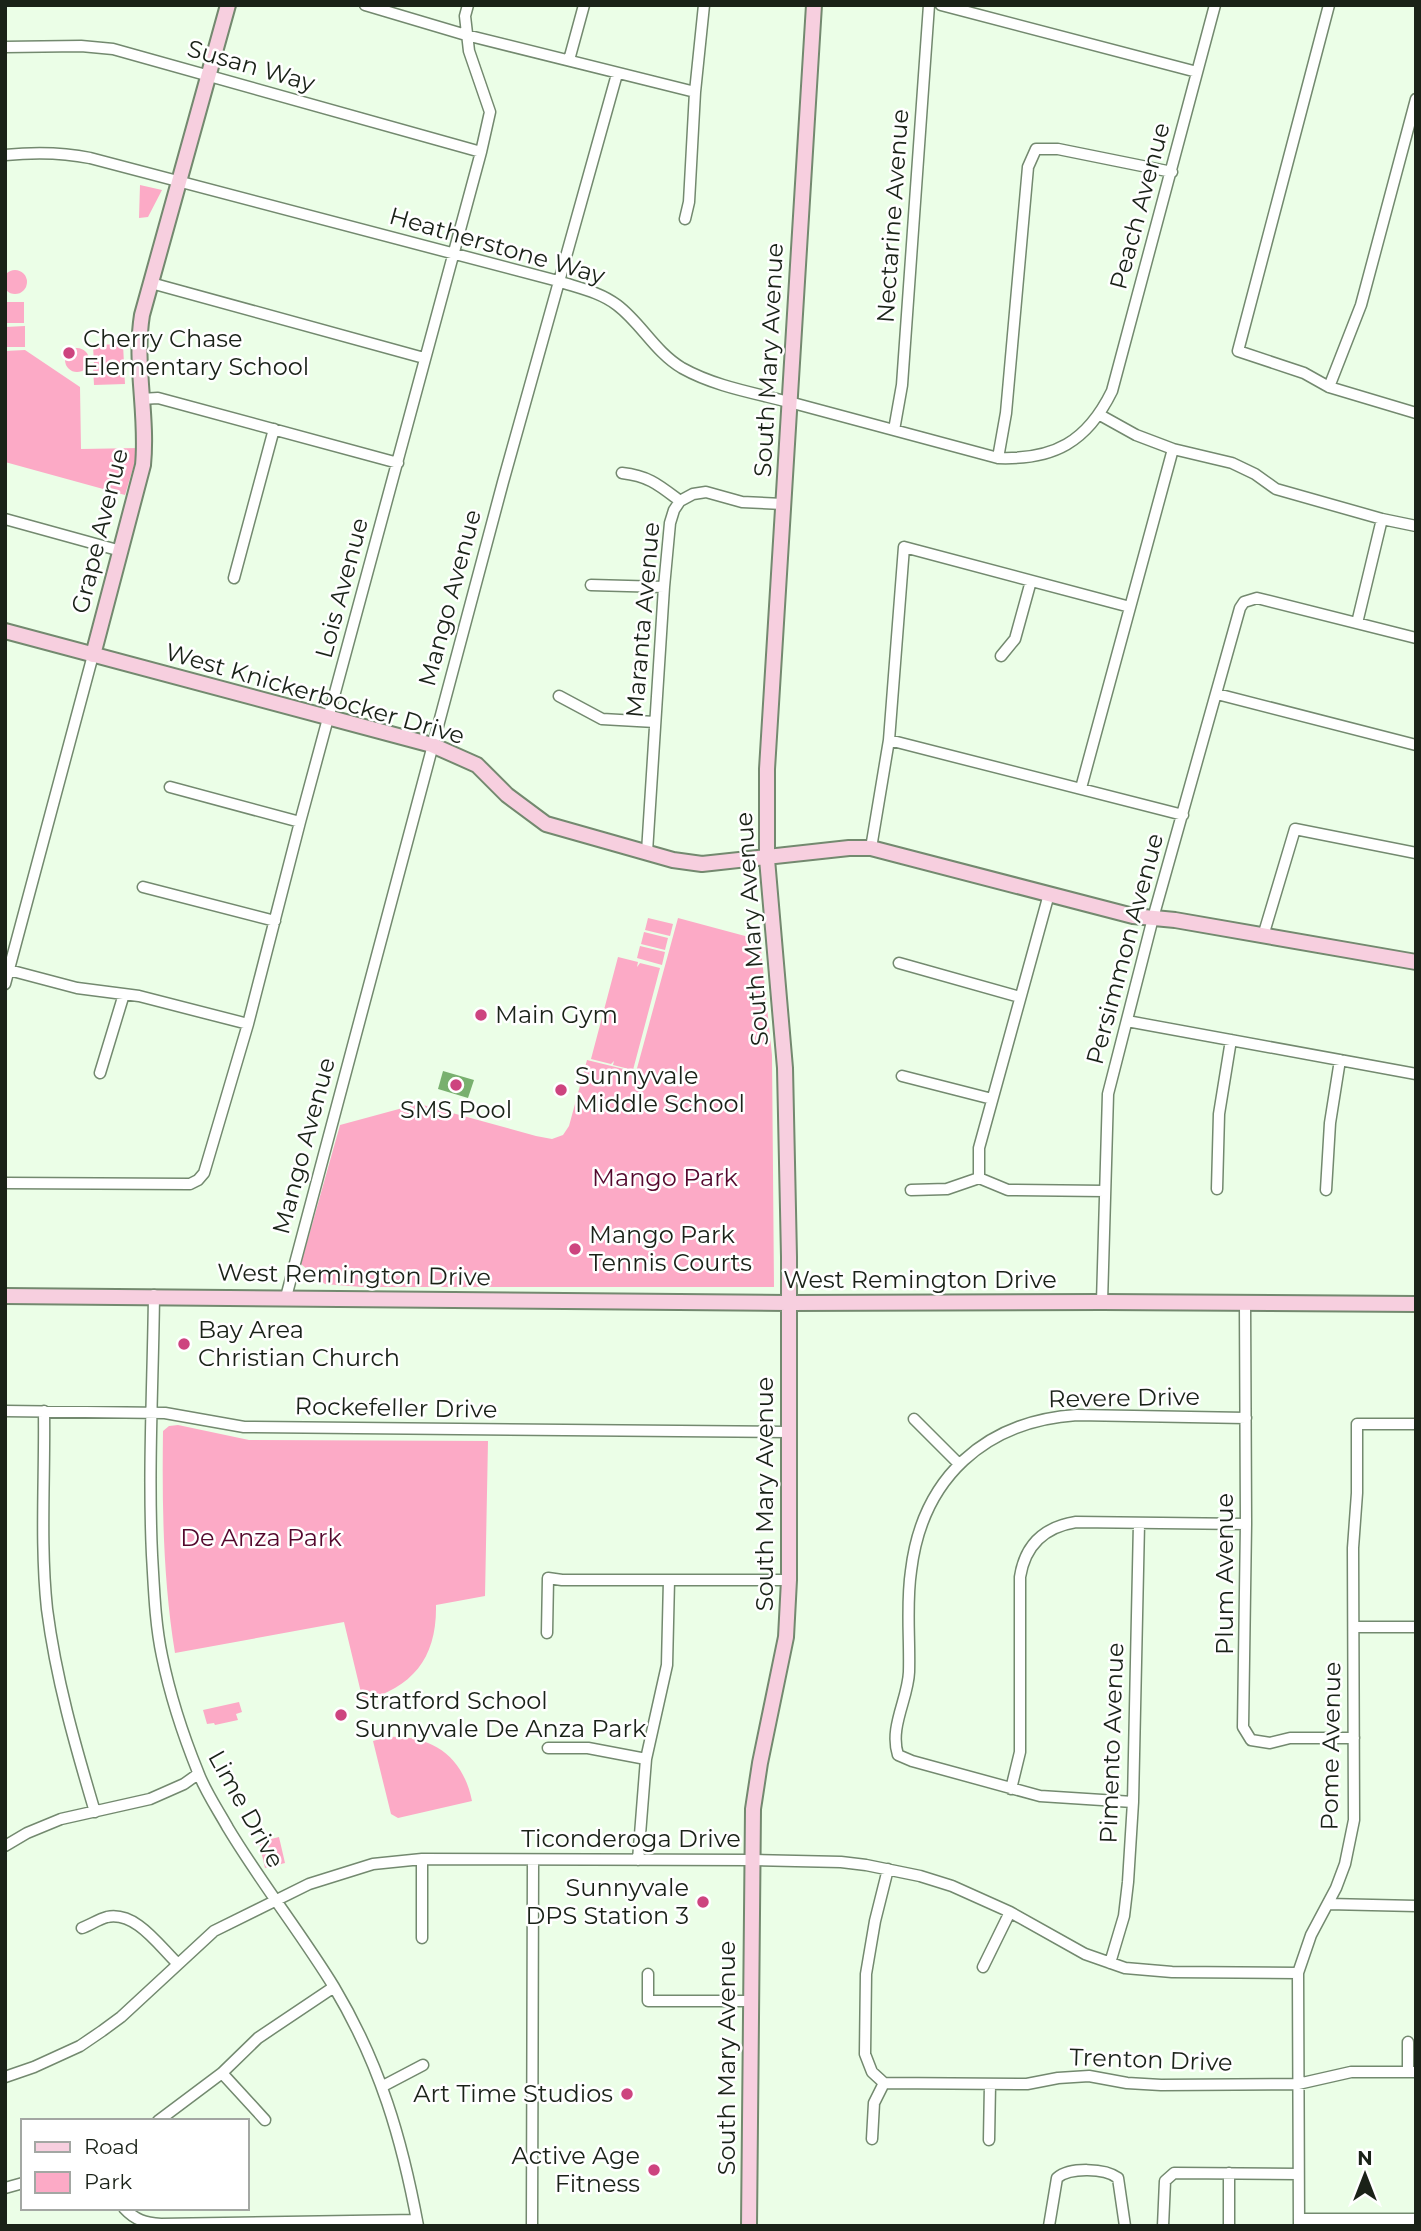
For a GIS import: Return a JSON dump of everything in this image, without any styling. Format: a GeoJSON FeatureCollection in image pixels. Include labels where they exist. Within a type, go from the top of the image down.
{"type":"FeatureCollection","features":[{"type":"Feature","properties":{"kind":"street","name":"Grape Avenue"},"geometry":{"type":"LineString","coordinates":[[5,984],[143,465],[146,440],[141,399],[139,333],[178,180],[228,5]]}},
{"type":"Feature","properties":{"kind":"street"},"geometry":{"type":"LineString","coordinates":[[365,5],[617,74],[695,92]]}},
{"type":"Feature","properties":{"kind":"street","name":"Lois Avenue"},"geometry":{"type":"LineString","coordinates":[[5,1183],[190,1184],[204,1173],[248,1024],[481,152],[490,112],[469,51],[465,16],[468,5]]}},
{"type":"Feature","properties":{"kind":"street"},"geometry":{"type":"LineString","coordinates":[[569,60],[584,5]]}},
{"type":"Feature","properties":{"kind":"street"},"geometry":{"type":"LineString","coordinates":[[685,219],[689,202],[695,92],[704,5]]}},
{"type":"Feature","properties":{"kind":"street","name":"South Mary Avenue"},"geometry":{"type":"LineString","coordinates":[[749,2226],[753,1809],[786,1637],[789,1580],[785,1068],[767,859],[769,725],[814,5]]}},
{"type":"Feature","properties":{"kind":"street","name":"Nectarine Avenue"},"geometry":{"type":"LineString","coordinates":[[894,430],[902,385],[929,5]]}},
{"type":"Feature","properties":{"kind":"street"},"geometry":{"type":"LineString","coordinates":[[941,5],[1197,72]]}},
{"type":"Feature","properties":{"kind":"street","name":"Peach Avenue"},"geometry":{"type":"LineString","coordinates":[[1101,415],[1112,391],[1214,5]]}},
{"type":"Feature","properties":{"kind":"street"},"geometry":{"type":"LineString","coordinates":[[1329,5],[1238,351],[1304,373],[1329,387],[1416,413]]}},
{"type":"Feature","properties":{"kind":"street","name":"Susan Way"},"geometry":{"type":"LineString","coordinates":[[5,47],[81,46],[113,49],[481,152]]}},
{"type":"Feature","properties":{"kind":"street","name":"Mango Avenue"},"geometry":{"type":"LineString","coordinates":[[286,1297],[432,745],[617,74]]}},
{"type":"Feature","properties":{"kind":"street"},"geometry":{"type":"LineString","coordinates":[[1329,387],[1361,304],[1416,99]]}},
{"type":"Feature","properties":{"kind":"street"},"geometry":{"type":"LineString","coordinates":[[998,458],[1006,413],[1028,167],[1036,149],[1059,149],[1172,172]]}},
{"type":"Feature","properties":{"kind":"street","name":"Heatherstone Way"},"geometry":{"type":"LineString","coordinates":[[5,155],[65,153],[178,180],[558,281],[602,295],[619,307],[655,346],[680,367],[735,390],[998,458],[1024,459],[1046,454],[1073,440],[1101,415]]}},
{"type":"Feature","properties":{"kind":"street"},"geometry":{"type":"LineString","coordinates":[[151,283],[424,358]]}},
{"type":"Feature","properties":{"kind":"street"},"geometry":{"type":"LineString","coordinates":[[141,399],[158,398],[398,463]]}},
{"type":"Feature","properties":{"kind":"street"},"geometry":{"type":"LineString","coordinates":[[1101,415],[1136,435],[1173,449],[1232,463],[1255,474],[1276,489],[1416,526]]}},
{"type":"Feature","properties":{"kind":"street"},"geometry":{"type":"LineString","coordinates":[[234,578],[274,429]]}},
{"type":"Feature","properties":{"kind":"street"},"geometry":{"type":"LineString","coordinates":[[1081,788],[1173,449]]}},
{"type":"Feature","properties":{"kind":"street"},"geometry":{"type":"LineString","coordinates":[[622,473],[640,475],[653,481],[680,501]]}},
{"type":"Feature","properties":{"kind":"street","name":"Maranta Avenue"},"geometry":{"type":"LineString","coordinates":[[647,852],[670,523],[680,501],[693,494],[706,492],[742,502],[783,505]]}},
{"type":"Feature","properties":{"kind":"street"},"geometry":{"type":"LineString","coordinates":[[5,519],[121,551]]}},
{"type":"Feature","properties":{"kind":"street"},"geometry":{"type":"LineString","coordinates":[[1382,519],[1357,624],[1416,638]]}},
{"type":"Feature","properties":{"kind":"street"},"geometry":{"type":"LineString","coordinates":[[871,848],[889,740],[904,547],[1130,607]]}},
{"type":"Feature","properties":{"kind":"street"},"geometry":{"type":"LineString","coordinates":[[1001,656],[1015,639],[1031,581]]}},
{"type":"Feature","properties":{"kind":"street"},"geometry":{"type":"LineString","coordinates":[[591,585],[664,587]]}},
{"type":"Feature","properties":{"kind":"street","name":"Persimmon Avenue"},"geometry":{"type":"LineString","coordinates":[[1102,1301],[1108,1094],[1153,918],[1237,614],[1244,602],[1257,598],[1357,624]]}},
{"type":"Feature","properties":{"kind":"street","name":"West Knickerbocker Drive"},"geometry":{"type":"LineString","coordinates":[[5,631],[432,745],[477,765],[507,796],[546,824],[647,852],[702,864],[871,848],[1133,916],[1416,962]]}},
{"type":"Feature","properties":{"kind":"street"},"geometry":{"type":"LineString","coordinates":[[1217,694],[1416,744]]}},
{"type":"Feature","properties":{"kind":"street"},"geometry":{"type":"LineString","coordinates":[[559,696],[602,719],[655,722]]}},
{"type":"Feature","properties":{"kind":"street"},"geometry":{"type":"LineString","coordinates":[[889,740],[1183,815]]}},
{"type":"Feature","properties":{"kind":"street"},"geometry":{"type":"LineString","coordinates":[[170,788],[300,822]]}},
{"type":"Feature","properties":{"kind":"street"},"geometry":{"type":"LineString","coordinates":[[1263,936],[1295,829],[1416,853]]}},
{"type":"Feature","properties":{"kind":"street"},"geometry":{"type":"LineString","coordinates":[[143,887],[275,921]]}},
{"type":"Feature","properties":{"kind":"street"},"geometry":{"type":"LineString","coordinates":[[979,1178],[979,1148],[1049,894]]}},
{"type":"Feature","properties":{"kind":"street"},"geometry":{"type":"LineString","coordinates":[[899,962],[1020,997]]}},
{"type":"Feature","properties":{"kind":"street"},"geometry":{"type":"LineString","coordinates":[[7,970],[77,988],[124,994],[248,1024]]}},
{"type":"Feature","properties":{"kind":"street"},"geometry":{"type":"LineString","coordinates":[[100,1073],[124,994]]}},
{"type":"Feature","properties":{"kind":"street"},"geometry":{"type":"LineString","coordinates":[[1127,1021],[1416,1074]]}},
{"type":"Feature","properties":{"kind":"street"},"geometry":{"type":"LineString","coordinates":[[1217,1189],[1219,1114],[1231,1040]]}},
{"type":"Feature","properties":{"kind":"street"},"geometry":{"type":"LineString","coordinates":[[1326,1190],[1330,1124],[1340,1060]]}},
{"type":"Feature","properties":{"kind":"street"},"geometry":{"type":"LineString","coordinates":[[902,1076],[992,1099]]}},
{"type":"Feature","properties":{"kind":"street"},"geometry":{"type":"LineString","coordinates":[[911,1189],[947,1189],[979,1178],[1008,1190],[1105,1191]]}},
{"type":"Feature","properties":{"kind":"street","name":"West Remington Drive"},"geometry":{"type":"LineString","coordinates":[[5,1296],[788,1303],[1102,1301],[1416,1304]]}},
{"type":"Feature","properties":{"kind":"street","name":"Lime Drive"},"geometry":{"type":"LineString","coordinates":[[154,1296],[150,1505],[160,1641],[172,1695],[198,1774],[251,1865],[334,1987],[383,2086],[404,2154],[417,2223]]}},
{"type":"Feature","properties":{"kind":"street","name":"Plum Avenue"},"geometry":{"type":"LineString","coordinates":[[1245,1303],[1243,1727],[1251,1740],[1260,1743],[1312,1737],[1354,1738]]}},
{"type":"Feature","properties":{"kind":"street","name":"Rockefeller Drive"},"geometry":{"type":"LineString","coordinates":[[5,1411],[152,1413],[193,1417],[244,1427],[788,1432]]}},
{"type":"Feature","properties":{"kind":"street"},"geometry":{"type":"LineString","coordinates":[[44,1411],[47,1606],[65,1711],[95,1812]]}},
{"type":"Feature","properties":{"kind":"street","name":"Revere Drive"},"geometry":{"type":"LineString","coordinates":[[1011,1789],[912,1761],[898,1755],[894,1743],[908,1682],[910,1573],[914,1552],[926,1512],[947,1477],[982,1445],[1006,1432],[1058,1416],[1246,1418]]}},
{"type":"Feature","properties":{"kind":"street"},"geometry":{"type":"LineString","coordinates":[[914,1419],[959,1464]]}},
{"type":"Feature","properties":{"kind":"street","name":"Pome Avenue"},"geometry":{"type":"LineString","coordinates":[[1298,2222],[1298,1973],[1311,1935],[1341,1876],[1354,1820],[1357,1424],[1416,1424]]}},
{"type":"Feature","properties":{"kind":"street","name":"Pimento Avenue"},"geometry":{"type":"LineString","coordinates":[[1110,1963],[1124,1916],[1133,1802],[1139,1523]]}},
{"type":"Feature","properties":{"kind":"street"},"geometry":{"type":"LineString","coordinates":[[1133,1802],[1050,1798],[1011,1789],[1020,1752],[1020,1577],[1027,1553],[1033,1543],[1048,1531],[1066,1524],[1246,1524]]}},
{"type":"Feature","properties":{"kind":"street"},"geometry":{"type":"LineString","coordinates":[[547,1633],[548,1578],[789,1580]]}},
{"type":"Feature","properties":{"kind":"street"},"geometry":{"type":"LineString","coordinates":[[638,1860],[646,1759],[667,1665],[669,1580]]}},
{"type":"Feature","properties":{"kind":"street"},"geometry":{"type":"LineString","coordinates":[[1354,1627],[1416,1627]]}},
{"type":"Feature","properties":{"kind":"street"},"geometry":{"type":"LineString","coordinates":[[548,1748],[588,1748],[646,1759]]}},
{"type":"Feature","properties":{"kind":"street"},"geometry":{"type":"LineString","coordinates":[[5,1846],[27,1833],[61,1819],[150,1799],[184,1784],[198,1774]]}},
{"type":"Feature","properties":{"kind":"street"},"geometry":{"type":"LineString","coordinates":[[422,1859],[422,1938]]}},
{"type":"Feature","properties":{"kind":"street","name":"Ticonderoga Drive"},"geometry":{"type":"LineString","coordinates":[[5,2077],[80,2046],[102,2031],[121,2017],[214,1930],[309,1884],[357,1868],[422,1859],[752,1860],[841,1863],[888,1869],[952,1886],[1010,1912],[1085,1954],[1110,1963],[1151,1971],[1298,1973]]}},
{"type":"Feature","properties":{"kind":"street"},"geometry":{"type":"LineString","coordinates":[[532,2226],[533,1860]]}},
{"type":"Feature","properties":{"kind":"street"},"geometry":{"type":"LineString","coordinates":[[872,2139],[874,2103],[884,2083],[872,2072],[864,2054],[866,1974],[888,1869]]}},
{"type":"Feature","properties":{"kind":"street"},"geometry":{"type":"LineString","coordinates":[[1328,1904],[1416,1906]]}},
{"type":"Feature","properties":{"kind":"street"},"geometry":{"type":"LineString","coordinates":[[983,1967],[1010,1912]]}},
{"type":"Feature","properties":{"kind":"street"},"geometry":{"type":"LineString","coordinates":[[82,1928],[107,1917],[121,1916],[134,1921],[177,1964]]}},
{"type":"Feature","properties":{"kind":"street"},"geometry":{"type":"LineString","coordinates":[[648,1974],[648,2001],[750,2001]]}},
{"type":"Feature","properties":{"kind":"street"},"geometry":{"type":"LineString","coordinates":[[161,2119],[222,2073],[258,2038],[334,1987]]}},
{"type":"Feature","properties":{"kind":"street"},"geometry":{"type":"LineString","coordinates":[[1408,2042],[1412,2073]]}},
{"type":"Feature","properties":{"kind":"street"},"geometry":{"type":"LineString","coordinates":[[383,2086],[423,2065]]}},
{"type":"Feature","properties":{"kind":"street"},"geometry":{"type":"LineString","coordinates":[[222,2073],[265,2120]]}},
{"type":"Feature","properties":{"kind":"street","name":"Trenton Drive"},"geometry":{"type":"LineString","coordinates":[[884,2083],[1027,2084],[1089,2076],[1127,2083],[1161,2085],[1298,2084],[1351,2073],[1412,2073]]}},
{"type":"Feature","properties":{"kind":"street"},"geometry":{"type":"LineString","coordinates":[[989,2140],[990,2084]]}},
{"type":"Feature","properties":{"kind":"street"},"geometry":{"type":"LineString","coordinates":[[1049,2226],[1057,2178],[1069,2172],[1111,2173],[1118,2178],[1125,2226]]}},
{"type":"Feature","properties":{"kind":"street"},"geometry":{"type":"LineString","coordinates":[[1164,2226],[1164,2188],[1167,2178],[1178,2173],[1298,2174]]}},
{"type":"Feature","properties":{"kind":"street"},"geometry":{"type":"LineString","coordinates":[[1228,2226],[1229,2173]]}},
{"type":"Feature","properties":{"kind":"street"},"geometry":{"type":"LineString","coordinates":[[126,2210],[145,2223],[161,2224],[417,2223]]}},
{"type":"Feature","properties":{"kind":"street"},"geometry":{"type":"LineString","coordinates":[[1298,2222],[1415,2219]]}},
{"type":"Feature","properties":{"kind":"green space"},"geometry":{"type":"Polygon","coordinates":[[[140,185],[162,190],[148,217],[139,218],[140,185]]]}},
{"type":"Feature","properties":{"kind":"green space"},"geometry":{"type":"Polygon","coordinates":[[[15,270],[26,277],[27,282],[20,293],[15,294],[4,287],[3,282],[10,271],[15,270]]]}},
{"type":"Feature","properties":{"kind":"green space"},"geometry":{"type":"Polygon","coordinates":[[[5,302],[24,302],[24,323],[5,323],[5,302]]]}},
{"type":"Feature","properties":{"kind":"green space"},"geometry":{"type":"Polygon","coordinates":[[[25,326],[25,347],[5,347],[5,327],[25,326]]]}},
{"type":"Feature","properties":{"kind":"green space"},"geometry":{"type":"Polygon","coordinates":[[[123,344],[124,364],[94,365],[93,345],[123,344]]]}},
{"type":"Feature","properties":{"kind":"green space"},"geometry":{"type":"Polygon","coordinates":[[[77,348],[86,351],[89,360],[86,369],[77,372],[68,369],[65,360],[68,351],[77,348]]]}},
{"type":"Feature","properties":{"kind":"green space"},"geometry":{"type":"Polygon","coordinates":[[[25,350],[80,387],[81,449],[139,448],[125,495],[5,462],[5,351],[25,350]]]}},
{"type":"Feature","properties":{"kind":"green space"},"geometry":{"type":"Polygon","coordinates":[[[124,365],[125,384],[94,385],[93,366],[124,365]]]}},
{"type":"Feature","properties":{"kind":"green space"},"geometry":{"type":"Polygon","coordinates":[[[648,918],[673,924],[670,936],[645,930],[648,918]]]}},
{"type":"Feature","properties":{"kind":"green space","name":"Mango Park"},"geometry":{"type":"Polygon","coordinates":[[[678,918],[760,940],[772,1055],[774,1287],[362,1287],[325,1284],[301,1264],[340,1125],[410,1106],[412,1102],[552,1139],[563,1135],[569,1126],[587,1060],[636,1072],[678,918]]]}},
{"type":"Feature","properties":{"kind":"green space"},"geometry":{"type":"Polygon","coordinates":[[[644,932],[668,938],[665,950],[641,944],[644,932]]]}},
{"type":"Feature","properties":{"kind":"green space"},"geometry":{"type":"Polygon","coordinates":[[[640,946],[665,952],[662,965],[637,958],[640,946]]]}},
{"type":"Feature","properties":{"kind":"green space"},"geometry":{"type":"Polygon","coordinates":[[[618,957],[638,962],[637,967],[640,963],[660,968],[633,1070],[613,1065],[614,1061],[611,1064],[591,1059],[618,957]]]}},
{"type":"Feature","properties":{"kind":"green space","name":"De Anza Park"},"geometry":{"type":"Polygon","coordinates":[[[178,1425],[249,1440],[488,1441],[485,1596],[436,1605],[432,1640],[419,1668],[396,1688],[363,1701],[344,1622],[175,1653],[164,1542],[163,1431],[169,1426],[178,1425]]]}},
{"type":"Feature","properties":{"kind":"green space"},"geometry":{"type":"Polygon","coordinates":[[[239,1702],[242,1712],[236,1714],[238,1720],[207,1724],[203,1710],[239,1702]]]}},
{"type":"Feature","properties":{"kind":"green space"},"geometry":{"type":"Polygon","coordinates":[[[387,1737],[418,1740],[443,1751],[461,1772],[472,1801],[398,1818],[391,1814],[373,1741],[387,1737]]]}},
{"type":"Feature","properties":{"kind":"green space"},"geometry":{"type":"Polygon","coordinates":[[[279,1837],[285,1863],[265,1868],[259,1842],[279,1837]]]}},
{"type":"Feature","properties":{"kind":"shaded area","name":"SMS Pool"},"geometry":{"type":"Polygon","coordinates":[[[443,1071],[474,1080],[468,1098],[438,1089],[443,1071]]]}},
{"type":"Feature","properties":{"kind":"place","name":"Cherry Chase Elementary School"},"geometry":{"type":"Point","coordinates":[69,353]}},
{"type":"Feature","properties":{"kind":"place","name":"Main Gym"},"geometry":{"type":"Point","coordinates":[481,1015]}},
{"type":"Feature","properties":{"kind":"place","name":"SMS Pool"},"geometry":{"type":"Point","coordinates":[456,1085]}},
{"type":"Feature","properties":{"kind":"place","name":"Sunnyvale Middle School"},"geometry":{"type":"Point","coordinates":[561,1090]}},
{"type":"Feature","properties":{"kind":"place","name":"Mango Park Tennis Courts"},"geometry":{"type":"Point","coordinates":[575,1249]}},
{"type":"Feature","properties":{"kind":"place","name":"Bay Area Christian Church"},"geometry":{"type":"Point","coordinates":[184,1344]}},
{"type":"Feature","properties":{"kind":"place","name":"Stratford School Sunnyvale De Anza Park"},"geometry":{"type":"Point","coordinates":[341,1715]}},
{"type":"Feature","properties":{"kind":"place","name":"Sunnyvale DPS Station 3"},"geometry":{"type":"Point","coordinates":[703,1902]}},
{"type":"Feature","properties":{"kind":"place","name":"Art Time Studios"},"geometry":{"type":"Point","coordinates":[627,2094]}},
{"type":"Feature","properties":{"kind":"place","name":"Active Age Fitness"},"geometry":{"type":"Point","coordinates":[654,2170]}}]}
